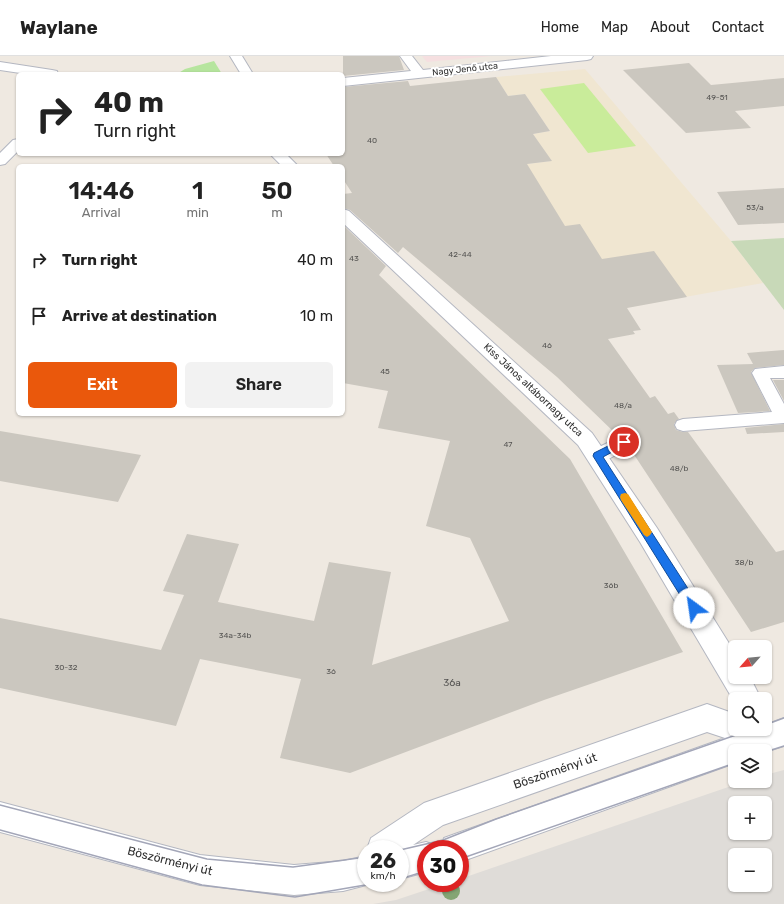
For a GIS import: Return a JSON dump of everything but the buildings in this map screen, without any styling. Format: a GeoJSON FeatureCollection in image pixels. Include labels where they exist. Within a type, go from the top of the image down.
{"type":"FeatureCollection","features":[{"type":"Feature","properties":{"kind":"street"},"geometry":{"type":"LineString","coordinates":[[236,56],[246,72]]}},
{"type":"Feature","properties":{"kind":"street"},"geometry":{"type":"LineString","coordinates":[[406,56],[419,73]]}},
{"type":"Feature","properties":{"kind":"street","name":"Nagy Jenő utca"},"geometry":{"type":"LineString","coordinates":[[345,82],[587,56]]}},
{"type":"Feature","properties":{"kind":"street"},"geometry":{"type":"LineString","coordinates":[[0,66],[39,72]]}},
{"type":"Feature","properties":{"kind":"street"},"geometry":{"type":"LineString","coordinates":[[0,161],[16,145]]}},
{"type":"Feature","properties":{"kind":"street"},"geometry":{"type":"LineString","coordinates":[[279,156],[289,164]]}},
{"type":"Feature","properties":{"kind":"street","name":"Kiss János altábornagy utca"},"geometry":{"type":"LineString","coordinates":[[345,216],[585,438],[609,472],[687,596],[744,692]]}},
{"type":"Feature","properties":{"kind":"street","name":"Böszörményi út"},"geometry":{"type":"LineString","coordinates":[[395,840],[434,813],[707,718],[728,726]]}},
{"type":"Feature","properties":{"kind":"street"},"geometry":{"type":"LineString","coordinates":[[469,844],[725,752],[774,732]]}},
{"type":"Feature","properties":{"kind":"street","name":"Böszörményi út"},"geometry":{"type":"LineString","coordinates":[[0,817],[200,870],[294,880],[357,869]]}},
{"type":"Feature","properties":{"kind":"lane"},"geometry":{"type":"LineString","coordinates":[[683,425],[783,417],[760,373],[784,372]]}},
{"type":"Feature","properties":{"kind":"lane"},"geometry":{"type":"LineString","coordinates":[[597,456],[624,442]]}},
{"type":"Feature","properties":{"kind":"shaded area"},"geometry":{"type":"Polygon","coordinates":[[[422,56],[492,56],[427,62],[422,56]]]}},
{"type":"Feature","properties":{"kind":"shaded area"},"geometry":{"type":"Polygon","coordinates":[[[585,69],[731,241],[763,283],[501,330],[353,193],[379,183],[551,161],[533,134],[550,131],[525,94],[508,96],[496,77],[585,69]]]}},
{"type":"Feature","properties":{"kind":"shaded area"},"geometry":{"type":"Polygon","coordinates":[[[784,770],[784,904],[373,904],[396,900],[420,892],[469,892],[469,876],[728,787],[772,788],[772,773],[784,770]]]}},
{"type":"Feature","properties":{"kind":"green space"},"geometry":{"type":"Polygon","coordinates":[[[214,61],[221,72],[180,72],[185,69],[214,61]]]}},
{"type":"Feature","properties":{"kind":"green space"},"geometry":{"type":"Polygon","coordinates":[[[584,83],[636,146],[588,153],[540,89],[584,83]]]}},
{"type":"Feature","properties":{"kind":"green space"},"geometry":{"type":"Polygon","coordinates":[[[784,238],[784,310],[731,241],[784,238]]]}},
{"type":"Feature","properties":{"kind":"tram line"},"geometry":{"type":"LineString","coordinates":[[772,722],[784,718]]}},
{"type":"Feature","properties":{"kind":"tram line"},"geometry":{"type":"LineString","coordinates":[[409,848],[443,840],[496,819],[733,736]]}},
{"type":"Feature","properties":{"kind":"tram line"},"geometry":{"type":"LineString","coordinates":[[772,750],[784,746]]}},
{"type":"Feature","properties":{"kind":"tram line"},"geometry":{"type":"LineString","coordinates":[[469,856],[728,765]]}},
{"type":"Feature","properties":{"kind":"tram line"},"geometry":{"type":"LineString","coordinates":[[0,805],[207,859],[293,867],[357,858]]}},
{"type":"Feature","properties":{"kind":"tram line"},"geometry":{"type":"LineString","coordinates":[[0,830],[202,885],[295,897],[357,886]]}},
{"type":"Feature","properties":{"kind":"tram line"},"geometry":{"type":"LineString","coordinates":[[409,876],[417,874]]}},
{"type":"Feature","properties":{"kind":"slow traffic"},"geometry":{"type":"LineString","coordinates":[[625,497],[647,532]]}},
{"type":"Feature","properties":{"kind":"route"},"geometry":{"type":"LineString","coordinates":[[624,442],[597,456],[609,472],[694,608]]}}]}
